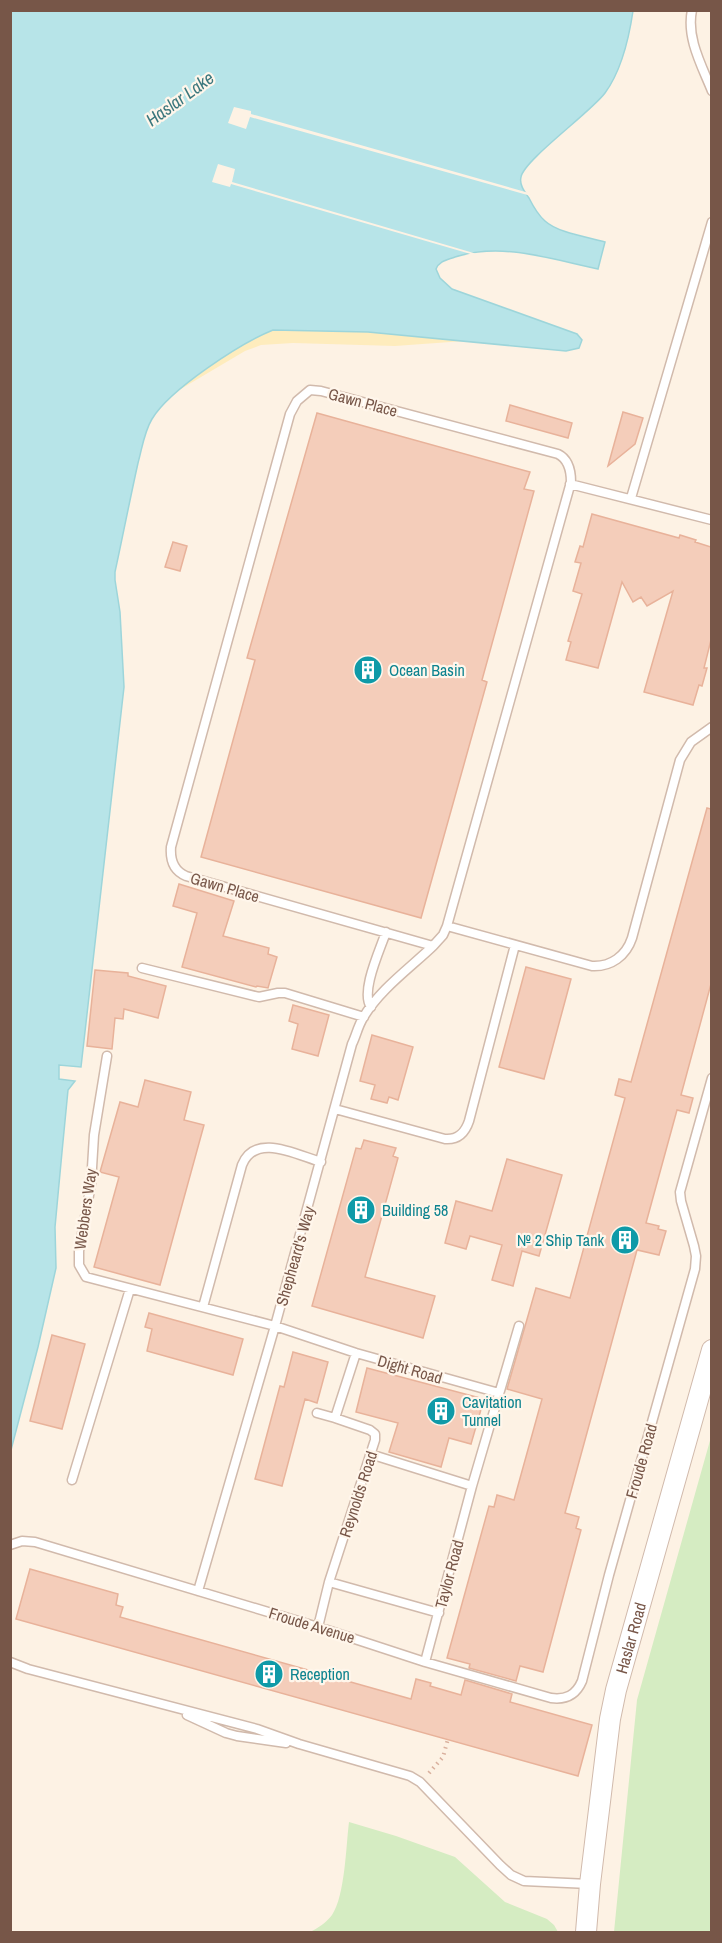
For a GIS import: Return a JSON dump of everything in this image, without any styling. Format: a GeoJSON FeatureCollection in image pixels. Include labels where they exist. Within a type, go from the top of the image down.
{"type":"FeatureCollection","features":[{"type":"Feature","properties":{"kind":"street","name":"Haslar Road"},"geometry":{"type":"LineString","coordinates":[[586,1932],[610,1719],[616,1690],[711,1350]]}},
{"type":"Feature","properties":{"kind":"lane"},"geometry":{"type":"LineString","coordinates":[[692,10],[691,33],[709,77],[711,92]]}},
{"type":"Feature","properties":{"kind":"lane"},"geometry":{"type":"LineString","coordinates":[[631,498],[711,222]]}},
{"type":"Feature","properties":{"kind":"lane","name":"Gawn Place"},"geometry":{"type":"LineString","coordinates":[[433,946],[186,876],[175,868],[171,856],[292,409],[301,396],[316,390],[556,453],[563,457],[567,464],[570,484]]}},
{"type":"Feature","properties":{"kind":"lane"},"geometry":{"type":"LineString","coordinates":[[433,946],[447,926],[570,484],[711,520]]}},
{"type":"Feature","properties":{"kind":"lane"},"geometry":{"type":"LineString","coordinates":[[447,926],[597,966],[613,962],[625,953],[632,938],[680,760],[691,742],[711,727]]}},
{"type":"Feature","properties":{"kind":"lane"},"geometry":{"type":"LineString","coordinates":[[371,1007],[367,1000],[368,987],[386,932]]}},
{"type":"Feature","properties":{"kind":"lane"},"geometry":{"type":"LineString","coordinates":[[335,1109],[445,1138],[454,1139],[464,1133],[514,945]]}},
{"type":"Feature","properties":{"kind":"lane","name":"Shepheard's Way"},"geometry":{"type":"LineString","coordinates":[[198,1591],[275,1326],[352,1044],[371,1007],[433,946]]}},
{"type":"Feature","properties":{"kind":"lane"},"geometry":{"type":"LineString","coordinates":[[142,968],[256,997],[285,993],[364,1017]]}},
{"type":"Feature","properties":{"kind":"lane","name":"Webbers Way"},"geometry":{"type":"LineString","coordinates":[[107,1056],[94,1135],[91,1184],[78,1261],[80,1270],[86,1277],[275,1326]]}},
{"type":"Feature","properties":{"kind":"lane","name":"Froude Road"},"geometry":{"type":"LineString","coordinates":[[425,1662],[555,1699],[567,1697],[580,1685],[694,1269],[696,1256],[680,1192],[711,1078]]}},
{"type":"Feature","properties":{"kind":"lane"},"geometry":{"type":"LineString","coordinates":[[202,1307],[246,1157],[256,1149],[268,1147],[321,1162]]}},
{"type":"Feature","properties":{"kind":"lane"},"geometry":{"type":"LineString","coordinates":[[72,1480],[130,1289]]}},
{"type":"Feature","properties":{"kind":"lane","name":"Dight Road"},"geometry":{"type":"LineString","coordinates":[[275,1326],[356,1353],[499,1393]]}},
{"type":"Feature","properties":{"kind":"lane","name":"Taylor Road"},"geometry":{"type":"LineString","coordinates":[[425,1662],[472,1486],[519,1326]]}},
{"type":"Feature","properties":{"kind":"lane"},"geometry":{"type":"LineString","coordinates":[[317,1413],[335,1418],[356,1353]]}},
{"type":"Feature","properties":{"kind":"lane","name":"Reynolds Road"},"geometry":{"type":"LineString","coordinates":[[318,1627],[329,1582],[375,1440],[373,1432],[335,1418]]}},
{"type":"Feature","properties":{"kind":"lane"},"geometry":{"type":"LineString","coordinates":[[370,1454],[472,1486]]}},
{"type":"Feature","properties":{"kind":"lane","name":"Froude Avenue"},"geometry":{"type":"LineString","coordinates":[[10,1545],[22,1540],[35,1542],[318,1627],[425,1662]]}},
{"type":"Feature","properties":{"kind":"lane"},"geometry":{"type":"LineString","coordinates":[[329,1582],[439,1613]]}},
{"type":"Feature","properties":{"kind":"lane"},"geometry":{"type":"LineString","coordinates":[[10,1662],[28,1669],[165,1706],[226,1733],[248,1739],[299,1744],[401,1773],[420,1782],[514,1877],[528,1882],[590,1884]]}},
{"type":"Feature","properties":{"kind":"path"},"geometry":{"type":"LineString","coordinates":[[420,1782],[444,1757],[448,1739]]}},
{"type":"Feature","properties":{"kind":"green space"},"geometry":{"type":"Polygon","coordinates":[[[711,1437],[711,1932],[614,1932],[637,1700],[711,1437]]]}},
{"type":"Feature","properties":{"kind":"green space"},"geometry":{"type":"Polygon","coordinates":[[[349,1822],[455,1857],[505,1902],[547,1919],[558,1932],[310,1932],[328,1920],[340,1896],[349,1822]]]}},
{"type":"Feature","properties":{"kind":"sand"},"geometry":{"type":"Polygon","coordinates":[[[244,320],[464,341],[395,346],[293,343],[261,345],[245,351],[174,393],[161,406],[145,433],[128,508],[118,415],[244,320]]]}},
{"type":"Feature","properties":{"kind":"water","name":"Haslar Lake"},"geometry":{"type":"Polygon","coordinates":[[[11,11],[633,11],[620,64],[605,93],[533,159],[521,177],[523,188],[545,221],[565,232],[605,242],[598,269],[527,254],[491,251],[455,257],[441,262],[436,269],[440,278],[452,289],[577,334],[582,340],[579,348],[566,351],[368,332],[273,330],[243,345],[207,368],[174,394],[149,424],[138,463],[115,572],[120,612],[124,687],[81,1067],[59,1065],[59,1079],[75,1081],[68,1090],[55,1227],[56,1268],[11,1450],[11,11]]]}},
{"type":"Feature","properties":{"kind":"pier"},"geometry":{"type":"Polygon","coordinates":[[[234,107],[251,111],[251,114],[529,193],[531,196],[250,117],[246,129],[228,123],[234,107]]]}},
{"type":"Feature","properties":{"kind":"pier"},"geometry":{"type":"Polygon","coordinates":[[[218,164],[235,169],[232,182],[477,254],[231,184],[230,187],[212,182],[218,164]]]}},
{"type":"Feature","properties":{"kind":"building"},"geometry":{"type":"Polygon","coordinates":[[[510,405],[572,423],[568,438],[506,421],[510,405]]]}},
{"type":"Feature","properties":{"kind":"building"},"geometry":{"type":"Polygon","coordinates":[[[623,412],[643,418],[635,444],[608,466],[623,412]]]}},
{"type":"Feature","properties":{"kind":"building","name":"Ocean Basin"},"geometry":{"type":"Polygon","coordinates":[[[317,413],[530,472],[524,489],[534,491],[482,680],[487,682],[421,918],[201,857],[255,660],[247,658],[317,413]]]}},
{"type":"Feature","properties":{"kind":"building"},"geometry":{"type":"Polygon","coordinates":[[[592,514],[679,538],[680,535],[711,547],[711,640],[704,668],[707,668],[693,705],[644,692],[673,591],[647,606],[641,597],[633,602],[622,582],[598,668],[566,660],[571,642],[568,641],[582,594],[573,591],[581,563],[575,562],[580,546],[583,547],[592,514]]]}},
{"type":"Feature","properties":{"kind":"building"},"geometry":{"type":"Polygon","coordinates":[[[173,542],[187,546],[180,571],[165,567],[173,542]]]}},
{"type":"Feature","properties":{"kind":"building","name":"№ 2 Ship Tank"},"geometry":{"type":"Polygon","coordinates":[[[707,808],[711,809],[711,984],[681,1095],[693,1098],[689,1113],[677,1110],[646,1223],[659,1226],[658,1229],[666,1231],[659,1255],[637,1250],[565,1513],[579,1517],[576,1528],[581,1530],[543,1672],[520,1666],[516,1681],[469,1668],[470,1664],[447,1658],[489,1506],[494,1507],[497,1495],[514,1500],[542,1399],[507,1389],[536,1288],[570,1298],[625,1098],[615,1095],[619,1079],[631,1082],[707,808]]]}},
{"type":"Feature","properties":{"kind":"building"},"geometry":{"type":"Polygon","coordinates":[[[179,884],[234,901],[223,936],[269,948],[268,954],[277,957],[268,988],[256,987],[182,967],[197,913],[173,906],[179,884]]]}},
{"type":"Feature","properties":{"kind":"building"},"geometry":{"type":"Polygon","coordinates":[[[526,967],[571,979],[544,1079],[499,1067],[526,967]]]}},
{"type":"Feature","properties":{"kind":"building"},"geometry":{"type":"Polygon","coordinates":[[[95,970],[128,973],[128,976],[166,986],[158,1018],[124,1009],[123,1019],[115,1018],[112,1049],[87,1046],[95,970]]]}},
{"type":"Feature","properties":{"kind":"building"},"geometry":{"type":"Polygon","coordinates":[[[293,1005],[329,1015],[318,1056],[292,1049],[298,1024],[289,1021],[293,1005]]]}},
{"type":"Feature","properties":{"kind":"building"},"geometry":{"type":"Polygon","coordinates":[[[372,1035],[413,1047],[398,1100],[389,1097],[387,1103],[371,1099],[375,1085],[360,1081],[372,1035]]]}},
{"type":"Feature","properties":{"kind":"building"},"geometry":{"type":"Polygon","coordinates":[[[145,1080],[191,1092],[184,1120],[204,1125],[160,1285],[94,1267],[119,1177],[100,1172],[120,1102],[138,1107],[145,1080]]]}},
{"type":"Feature","properties":{"kind":"building","name":"Building 58"},"geometry":{"type":"Polygon","coordinates":[[[364,1140],[396,1148],[393,1156],[398,1158],[365,1277],[435,1296],[423,1338],[312,1306],[356,1148],[361,1149],[364,1140]]]}},
{"type":"Feature","properties":{"kind":"building"},"geometry":{"type":"Polygon","coordinates":[[[507,1159],[562,1175],[539,1256],[522,1251],[513,1286],[492,1280],[502,1245],[470,1236],[466,1249],[445,1243],[456,1201],[492,1211],[507,1159]]]}},
{"type":"Feature","properties":{"kind":"building"},"geometry":{"type":"Polygon","coordinates":[[[149,1313],[243,1339],[233,1375],[147,1351],[152,1329],[145,1327],[149,1313]]]}},
{"type":"Feature","properties":{"kind":"building"},"geometry":{"type":"Polygon","coordinates":[[[52,1335],[85,1344],[62,1429],[30,1421],[52,1335]]]}},
{"type":"Feature","properties":{"kind":"building"},"geometry":{"type":"Polygon","coordinates":[[[293,1352],[328,1362],[317,1403],[305,1399],[282,1486],[255,1479],[280,1386],[284,1387],[293,1352]]]}},
{"type":"Feature","properties":{"kind":"building","name":"Cavitation Tunnel"},"geometry":{"type":"Polygon","coordinates":[[[367,1368],[484,1399],[471,1444],[449,1438],[441,1467],[389,1452],[398,1423],[356,1412],[367,1368]]]}},
{"type":"Feature","properties":{"kind":"building","name":"Reception"},"geometry":{"type":"Polygon","coordinates":[[[30,1569],[118,1594],[116,1605],[123,1607],[120,1617],[411,1699],[416,1679],[431,1683],[430,1686],[461,1695],[465,1680],[512,1694],[510,1702],[592,1725],[578,1776],[16,1619],[30,1569]]]}},
{"type":"Feature","properties":{"kind":"place","name":"Ocean Basin"},"geometry":{"type":"Point","coordinates":[368,670]}},
{"type":"Feature","properties":{"kind":"place","name":"Building 58"},"geometry":{"type":"Point","coordinates":[361,1210]}},
{"type":"Feature","properties":{"kind":"place","name":"№ 2 Ship Tank"},"geometry":{"type":"Point","coordinates":[625,1240]}},
{"type":"Feature","properties":{"kind":"place","name":"Cavitation Tunnel"},"geometry":{"type":"Point","coordinates":[441,1411]}},
{"type":"Feature","properties":{"kind":"place","name":"Reception"},"geometry":{"type":"Point","coordinates":[269,1674]}}]}
